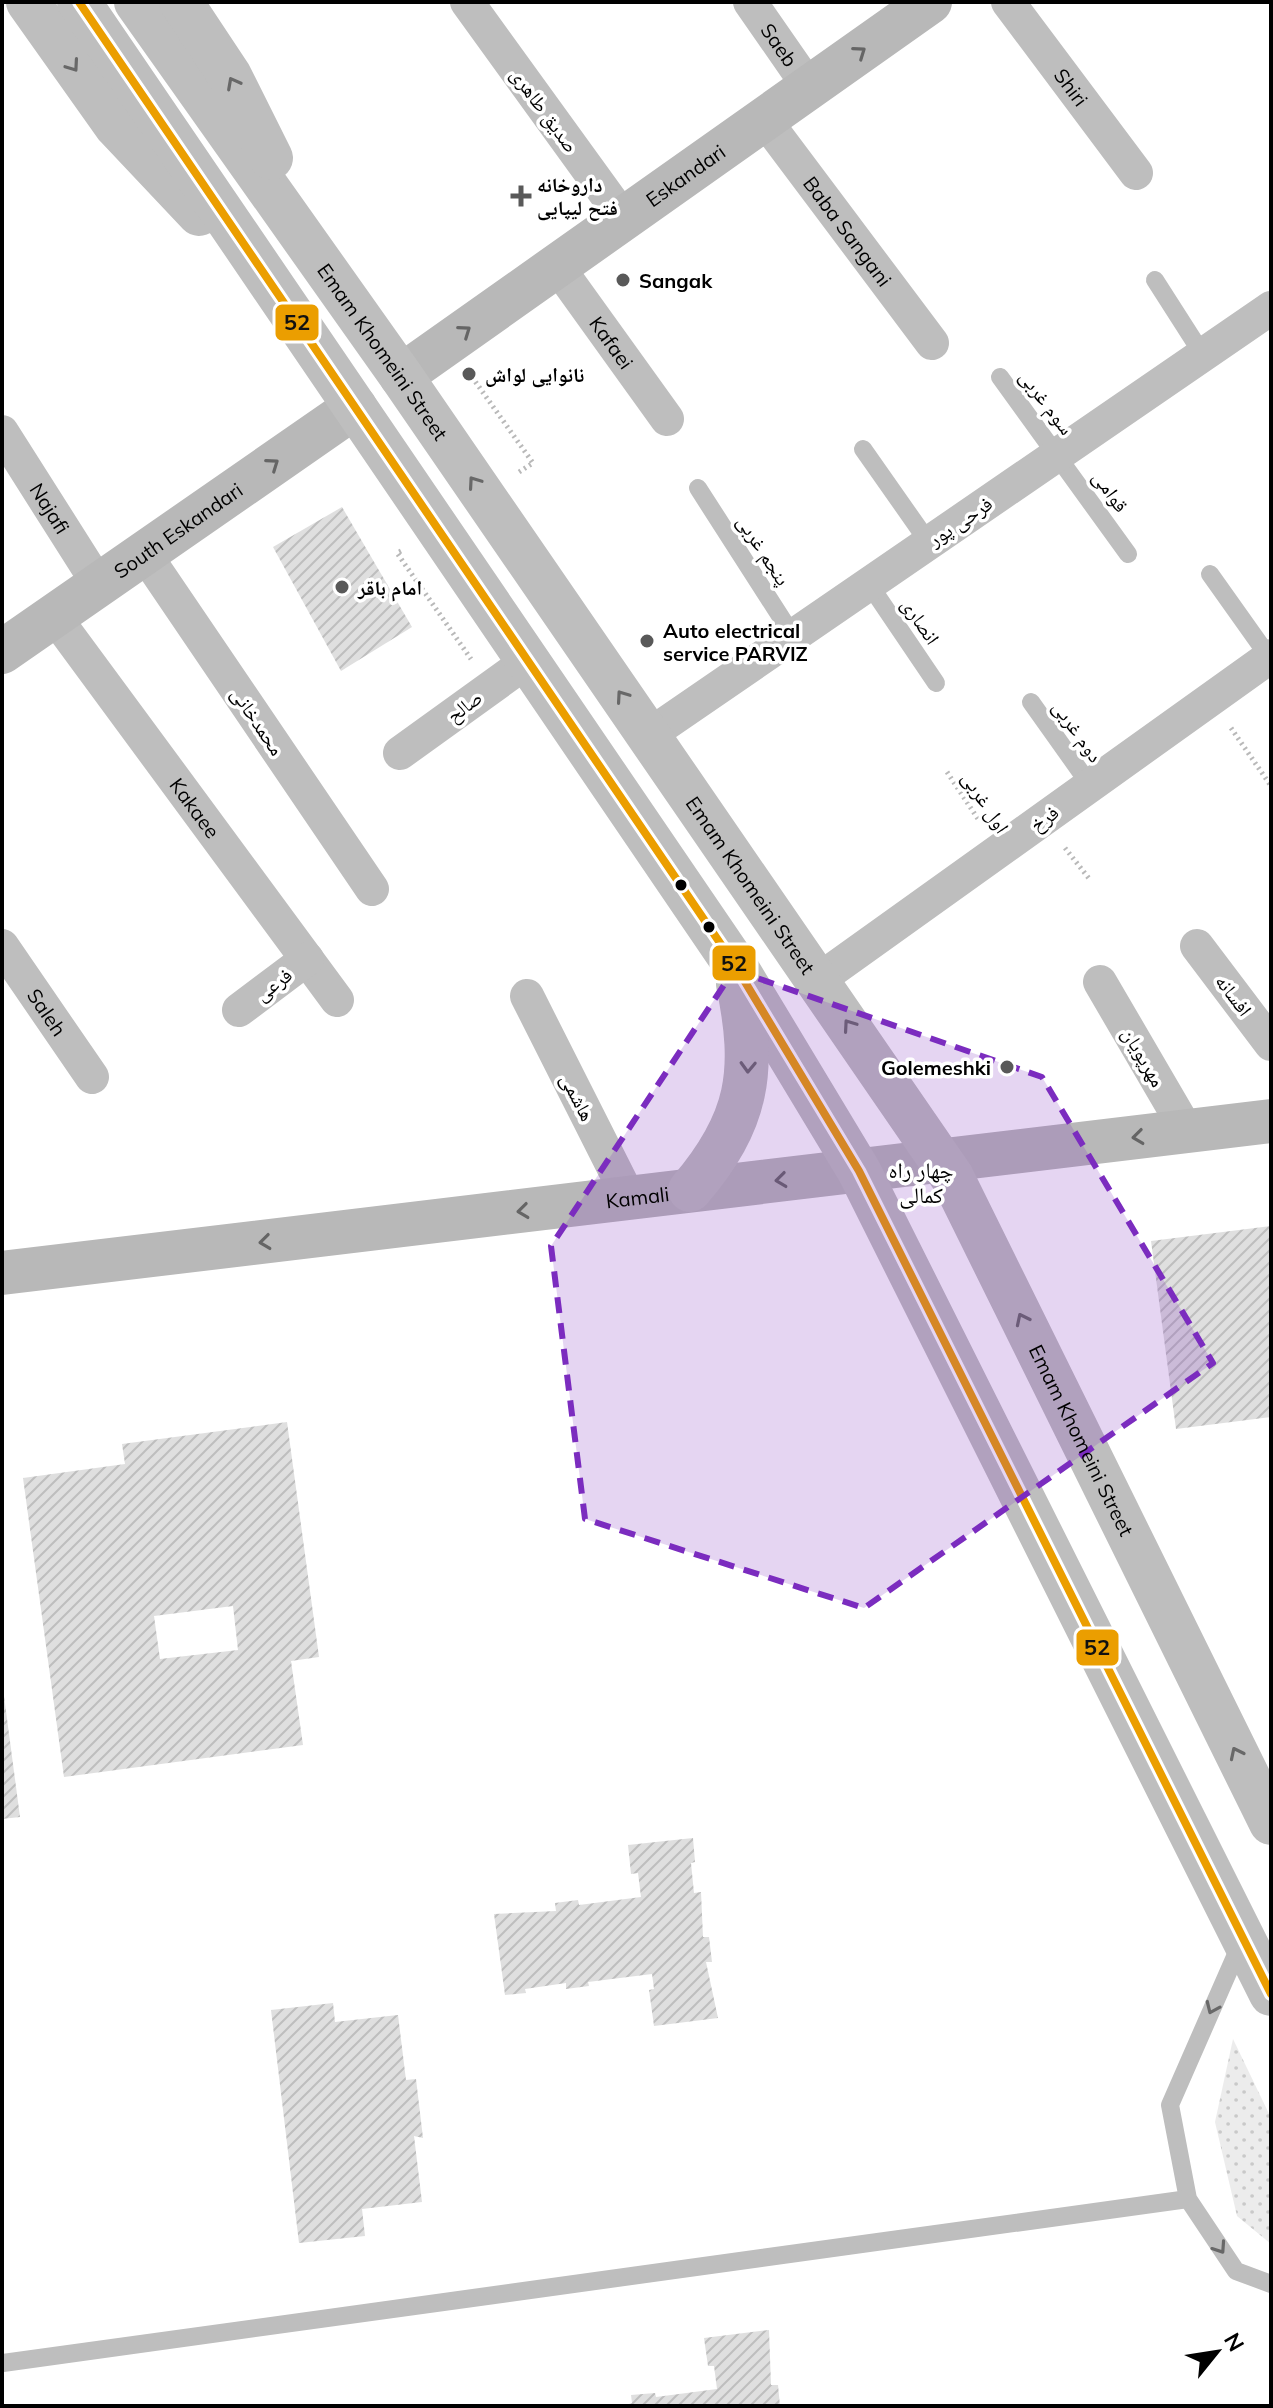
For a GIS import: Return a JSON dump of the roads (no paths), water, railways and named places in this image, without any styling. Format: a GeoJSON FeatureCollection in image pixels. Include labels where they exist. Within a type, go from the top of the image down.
{"type":"FeatureCollection","features":[{"type":"Feature","properties":{"kind":"main road"},"geometry":{"type":"LineString","coordinates":[[28,2],[116,126],[288,307]]}},
{"type":"Feature","properties":{"kind":"main road"},"geometry":{"type":"LineString","coordinates":[[79,2],[733,962],[859,1171],[1271,1994]]}},
{"type":"Feature","properties":{"kind":"main road","name":"Emam Khomeini Street"},"geometry":{"type":"LineString","coordinates":[[136,2],[201,98],[401,376],[940,1159],[963,1198],[1271,1823]]}},
{"type":"Feature","properties":{"kind":"main road"},"geometry":{"type":"LineString","coordinates":[[181,2],[230,76],[330,279]]}},
{"type":"Feature","properties":{"kind":"main road","name":"Eskandari"},"geometry":{"type":"LineString","coordinates":[[401,376],[930,2]]}},
{"type":"Feature","properties":{"kind":"main road","name":"South Eskandari"},"geometry":{"type":"LineString","coordinates":[[2,652],[355,407]]}},
{"type":"Feature","properties":{"kind":"main road"},"geometry":{"type":"LineString","coordinates":[[690,1190],[715,1161],[730,1134],[746,1092],[747,1028],[733,962]]}},
{"type":"Feature","properties":{"kind":"main road","name":"Kamali"},"geometry":{"type":"LineString","coordinates":[[2,1273],[1271,1121]]}},
{"type":"Feature","properties":{"kind":"street","name":"صدیق طاهری"},"geometry":{"type":"LineString","coordinates":[[467,2],[624,219]]}},
{"type":"Feature","properties":{"kind":"street","name":"Saeb"},"geometry":{"type":"LineString","coordinates":[[750,2],[809,87]]}},
{"type":"Feature","properties":{"kind":"street","name":"Shiri"},"geometry":{"type":"LineString","coordinates":[[1008,2],[1136,173]]}},
{"type":"Feature","properties":{"kind":"street","name":"Baba Sangani"},"geometry":{"type":"LineString","coordinates":[[764,119],[932,343]]}},
{"type":"Feature","properties":{"kind":"street","name":"Kafaei"},"geometry":{"type":"LineString","coordinates":[[557,266],[667,419]]}},
{"type":"Feature","properties":{"kind":"street","name":"فرحی پور"},"geometry":{"type":"LineString","coordinates":[[649,735],[1271,308]]}},
{"type":"Feature","properties":{"kind":"street","name":"Najafi"},"geometry":{"type":"LineString","coordinates":[[2,432],[99,585]]}},
{"type":"Feature","properties":{"kind":"street","name":"محمدخانی"},"geometry":{"type":"LineString","coordinates":[[144,553],[372,889]]}},
{"type":"Feature","properties":{"kind":"street","name":"Kakaee"},"geometry":{"type":"LineString","coordinates":[[54,616],[337,1000]]}},
{"type":"Feature","properties":{"kind":"street","name":"فرخ"},"geometry":{"type":"LineString","coordinates":[[817,981],[1270,656]]}},
{"type":"Feature","properties":{"kind":"street","name":"صالح"},"geometry":{"type":"LineString","coordinates":[[400,753],[529,660]]}},
{"type":"Feature","properties":{"kind":"street","name":"Saleh"},"geometry":{"type":"LineString","coordinates":[[2,946],[92,1077]]}},
{"type":"Feature","properties":{"kind":"street","name":"افسانه"},"geometry":{"type":"LineString","coordinates":[[1197,946],[1271,1044]]}},
{"type":"Feature","properties":{"kind":"street","name":"فرعی"},"geometry":{"type":"LineString","coordinates":[[239,1010],[307,959]]}},
{"type":"Feature","properties":{"kind":"street","name":"مهرپویان"},"geometry":{"type":"LineString","coordinates":[[1100,982],[1187,1131]]}},
{"type":"Feature","properties":{"kind":"street","name":"هاشمی"},"geometry":{"type":"LineString","coordinates":[[527,996],[629,1198]]}},
{"type":"Feature","properties":{"kind":"lane"},"geometry":{"type":"LineString","coordinates":[[1155,280],[1203,355]]}},
{"type":"Feature","properties":{"kind":"lane","name":"سوم غربی"},"geometry":{"type":"LineString","coordinates":[[1000,377],[1058,454]]}},
{"type":"Feature","properties":{"kind":"lane"},"geometry":{"type":"LineString","coordinates":[[863,449],[929,543]]}},
{"type":"Feature","properties":{"kind":"lane","name":"قوامی"},"geometry":{"type":"LineString","coordinates":[[1058,454],[1128,554]]}},
{"type":"Feature","properties":{"kind":"lane","name":"پنجم غربی"},"geometry":{"type":"LineString","coordinates":[[698,488],[793,636]]}},
{"type":"Feature","properties":{"kind":"lane"},"geometry":{"type":"LineString","coordinates":[[1210,574],[1270,656]]}},
{"type":"Feature","properties":{"kind":"lane","name":"انصاری"},"geometry":{"type":"LineString","coordinates":[[869,584],[936,683]]}},
{"type":"Feature","properties":{"kind":"lane","name":"دوم غربی"},"geometry":{"type":"LineString","coordinates":[[1031,702],[1090,785]]}},
{"type":"Feature","properties":{"kind":"lane"},"geometry":{"type":"LineString","coordinates":[[1243,1937],[1170,2105],[1188,2199],[1236,2271],[1271,2284]]}},
{"type":"Feature","properties":{"kind":"lane"},"geometry":{"type":"LineString","coordinates":[[3,2363],[1188,2199]]}},
{"type":"Feature","properties":{"kind":"place","name":"داروخانه فتح لیپایی"},"geometry":{"type":"Point","coordinates":[521,196]}},
{"type":"Feature","properties":{"kind":"place","name":"Sangak"},"geometry":{"type":"Point","coordinates":[623,280]}},
{"type":"Feature","properties":{"kind":"place","name":"نانوایی لواش"},"geometry":{"type":"Point","coordinates":[469,374]}},
{"type":"Feature","properties":{"kind":"place","name":"امام باقر"},"geometry":{"type":"Point","coordinates":[342,587]}},
{"type":"Feature","properties":{"kind":"place","name":"Auto electrical service PARVIZ"},"geometry":{"type":"Point","coordinates":[647,641]}},
{"type":"Feature","properties":{"kind":"place","name":"Golemeshki"},"geometry":{"type":"Point","coordinates":[1007,1067]}},
{"type":"Feature","properties":{"kind":"district","name":"چهار راه کمالی"},"geometry":{"type":"Point","coordinates":[921,1182]}}]}
